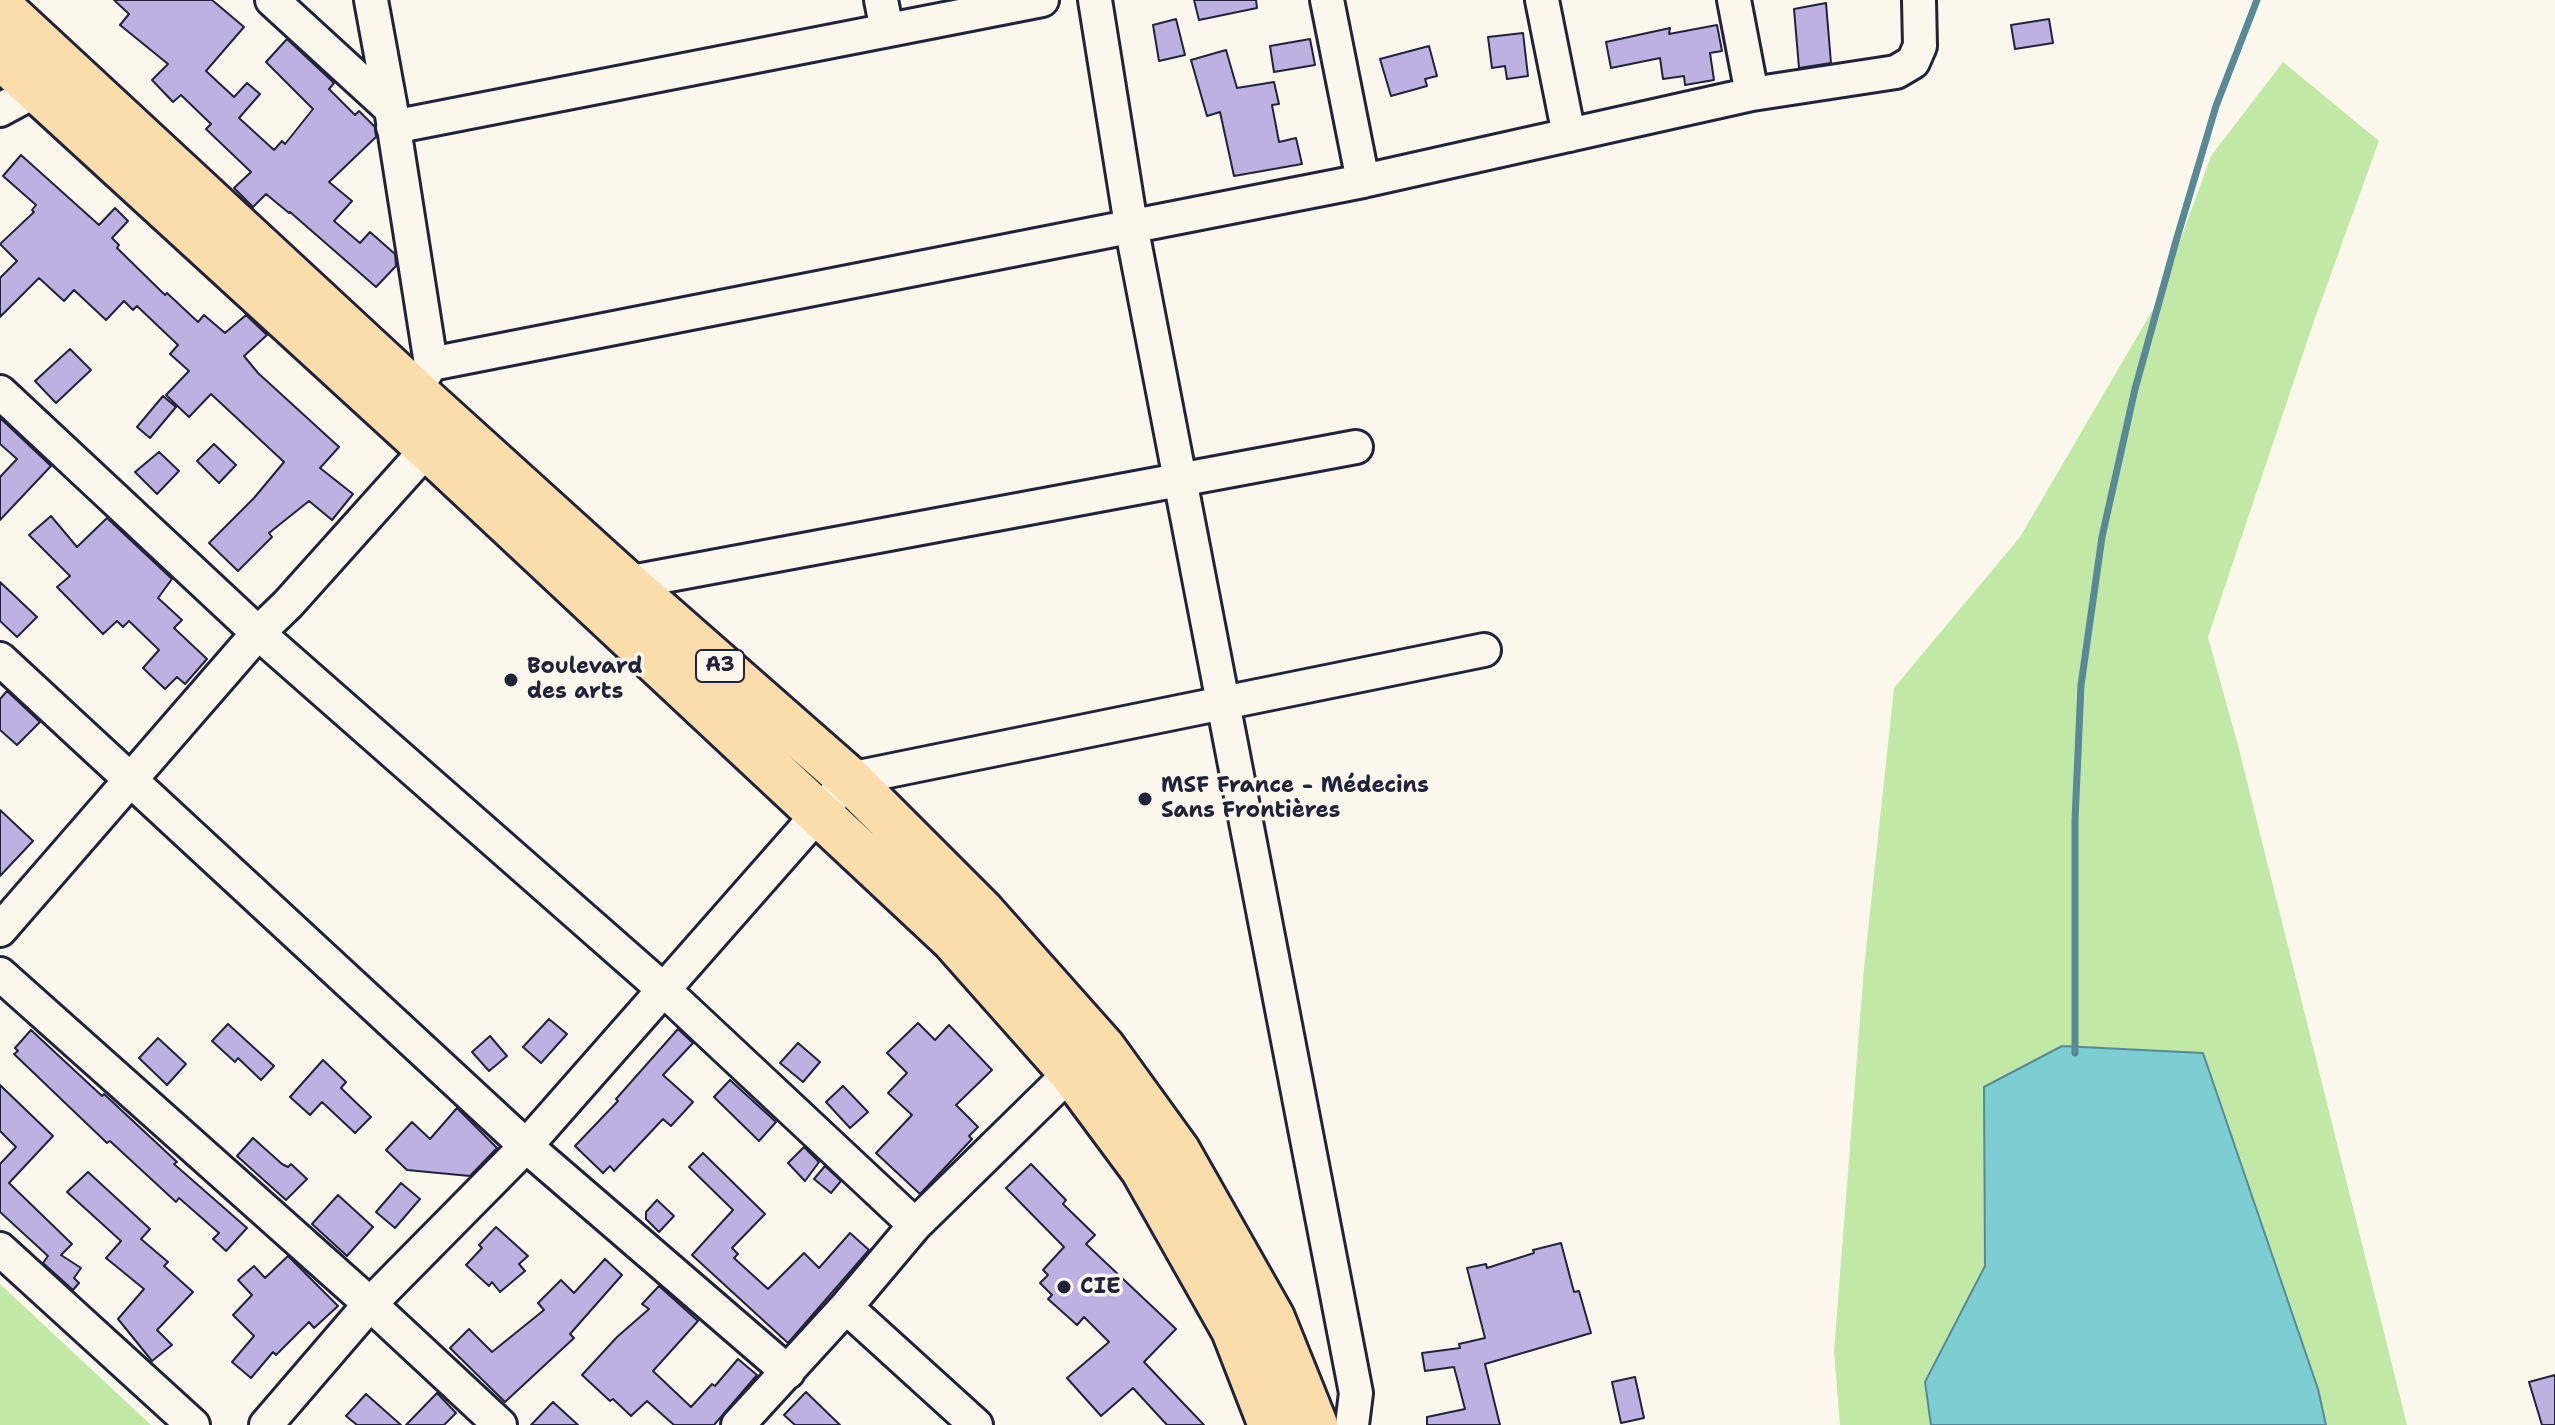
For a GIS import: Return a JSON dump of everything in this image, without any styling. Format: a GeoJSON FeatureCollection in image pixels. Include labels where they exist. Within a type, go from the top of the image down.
{"type":"FeatureCollection","features":[{"type":"Feature","properties":{"kind":"highway","name":"A3"},"geometry":{"type":"LineString","coordinates":[[0,7],[34,89]]}},
{"type":"Feature","properties":{"kind":"highway","name":"A3"},"geometry":{"type":"LineString","coordinates":[[0,56],[34,89],[451,422],[626,583],[849,779],[982,912],[1102,1047],[1178,1152],[1272,1318],[1315,1425]]}},
{"type":"Feature","properties":{"kind":"highway","name":"A3"},"geometry":{"type":"LineString","coordinates":[[413,391],[428,448],[953,939],[1071,1072],[1143,1169],[1227,1317],[1271,1425]]}},
{"type":"Feature","properties":{"kind":"street"},"geometry":{"type":"LineString","coordinates":[[272,0],[392,118]]}},
{"type":"Feature","properties":{"kind":"street"},"geometry":{"type":"LineString","coordinates":[[371,0],[392,118],[413,391],[1131,225],[1363,181],[1752,94],[1896,72],[1913,62],[1920,46],[1919,0]]}},
{"type":"Feature","properties":{"kind":"street"},"geometry":{"type":"LineString","coordinates":[[392,118],[884,15],[1042,0]]}},
{"type":"Feature","properties":{"kind":"street"},"geometry":{"type":"LineString","coordinates":[[1095,0],[1131,225],[1356,1393],[1352,1425]]}},
{"type":"Feature","properties":{"kind":"street"},"geometry":{"type":"LineString","coordinates":[[1327,0],[1363,181]]}},
{"type":"Feature","properties":{"kind":"street"},"geometry":{"type":"LineString","coordinates":[[1542,0],[1569,135]]}},
{"type":"Feature","properties":{"kind":"street"},"geometry":{"type":"LineString","coordinates":[[1734,0],[1752,94]]}},
{"type":"Feature","properties":{"kind":"street"},"geometry":{"type":"LineString","coordinates":[[0,392],[258,633],[664,990],[915,1225]]}},
{"type":"Feature","properties":{"kind":"street"},"geometry":{"type":"LineString","coordinates":[[626,583],[1356,447]]}},
{"type":"Feature","properties":{"kind":"street"},"geometry":{"type":"LineString","coordinates":[[0,930],[258,633],[288,604],[428,448]]}},
{"type":"Feature","properties":{"kind":"street"},"geometry":{"type":"LineString","coordinates":[[266,1425],[370,1304],[526,1146],[849,779],[1484,650]]}},
{"type":"Feature","properties":{"kind":"street"},"geometry":{"type":"LineString","coordinates":[[0,659],[526,1146],[788,1372]]}},
{"type":"Feature","properties":{"kind":"street"},"geometry":{"type":"LineString","coordinates":[[0,974],[370,1304],[500,1425]]}},
{"type":"Feature","properties":{"kind":"street"},"geometry":{"type":"LineString","coordinates":[[738,1425],[846,1307],[915,1225],[1071,1072]]}},
{"type":"Feature","properties":{"kind":"street"},"geometry":{"type":"LineString","coordinates":[[0,1249],[193,1425]]}},
{"type":"Feature","properties":{"kind":"street"},"geometry":{"type":"LineString","coordinates":[[846,1307],[976,1425]]}},
{"type":"Feature","properties":{"kind":"green space"},"geometry":{"type":"Polygon","coordinates":[[[2283,62],[2379,141],[2314,321],[2208,637],[2239,749],[2407,1425],[2326,1425],[2318,1389],[1984,1087],[1985,1266],[1925,1382],[1931,1425],[1840,1425],[1834,1351],[1864,968],[1894,688],[2020,537],[2158,301],[2211,156],[2283,62]]]}},
{"type":"Feature","properties":{"kind":"green space"},"geometry":{"type":"Polygon","coordinates":[[[0,1284],[151,1425],[0,1425],[0,1284]]]}},
{"type":"Feature","properties":{"kind":"water"},"geometry":{"type":"Polygon","coordinates":[[[2062,1046],[2203,1053],[2318,1389],[2326,1425],[1931,1425],[1925,1382],[1985,1266],[1984,1087],[2062,1046]]]}},
{"type":"Feature","properties":{"kind":"building"},"geometry":{"type":"Polygon","coordinates":[[[114,0],[212,0],[244,27],[206,71],[234,97],[247,83],[260,94],[239,118],[274,150],[282,141],[285,144],[313,109],[266,62],[287,39],[334,83],[329,89],[355,115],[359,111],[375,127],[376,137],[329,182],[352,201],[334,221],[360,243],[370,232],[395,254],[396,266],[376,287],[266,194],[253,207],[234,188],[251,172],[206,129],[211,124],[181,95],[173,102],[152,80],[168,64],[120,25],[129,14],[114,0]]]}},
{"type":"Feature","properties":{"kind":"building"},"geometry":{"type":"Polygon","coordinates":[[[1194,0],[1256,0],[1257,8],[1199,20],[1194,0]]]}},
{"type":"Feature","properties":{"kind":"building"},"geometry":{"type":"Polygon","coordinates":[[[1826,3],[1831,63],[1799,68],[1794,9],[1826,3]]]}},
{"type":"Feature","properties":{"kind":"building"},"geometry":{"type":"Polygon","coordinates":[[[1176,19],[1185,55],[1159,61],[1153,25],[1176,19]]]}},
{"type":"Feature","properties":{"kind":"building"},"geometry":{"type":"Polygon","coordinates":[[[2049,19],[2053,43],[2015,49],[2011,25],[2049,19]]]}},
{"type":"Feature","properties":{"kind":"building"},"geometry":{"type":"Polygon","coordinates":[[[1717,25],[1722,51],[1710,53],[1714,80],[1685,85],[1684,76],[1663,79],[1660,58],[1611,68],[1606,42],[1670,28],[1669,34],[1717,25]]]}},
{"type":"Feature","properties":{"kind":"building"},"geometry":{"type":"Polygon","coordinates":[[[1523,33],[1528,76],[1507,79],[1505,66],[1492,68],[1488,37],[1523,33]]]}},
{"type":"Feature","properties":{"kind":"building"},"geometry":{"type":"Polygon","coordinates":[[[1310,39],[1315,65],[1274,72],[1270,46],[1310,39]]]}},
{"type":"Feature","properties":{"kind":"building"},"geometry":{"type":"Polygon","coordinates":[[[1429,46],[1437,76],[1425,79],[1427,86],[1391,96],[1380,59],[1429,46]]]}},
{"type":"Feature","properties":{"kind":"building"},"geometry":{"type":"Polygon","coordinates":[[[1226,50],[1237,88],[1274,82],[1279,104],[1272,105],[1279,142],[1296,138],[1302,164],[1234,176],[1220,112],[1207,116],[1191,60],[1226,50]]]}},
{"type":"Feature","properties":{"kind":"building"},"geometry":{"type":"Polygon","coordinates":[[[21,155],[99,225],[115,208],[128,221],[112,238],[119,245],[117,248],[198,322],[204,315],[225,333],[246,315],[267,335],[244,356],[258,373],[339,447],[320,468],[353,494],[332,520],[309,501],[269,533],[272,537],[238,571],[209,543],[254,498],[284,462],[211,394],[189,417],[166,395],[189,371],[170,354],[178,345],[137,306],[133,310],[124,301],[106,320],[74,290],[64,301],[39,278],[0,317],[0,278],[17,261],[0,244],[34,212],[32,210],[36,205],[3,176],[21,155]]]}},
{"type":"Feature","properties":{"kind":"building"},"geometry":{"type":"Polygon","coordinates":[[[70,349],[91,370],[56,403],[35,381],[70,349]]]}},
{"type":"Feature","properties":{"kind":"building"},"geometry":{"type":"Polygon","coordinates":[[[163,396],[176,407],[150,438],[137,427],[163,396]]]}},
{"type":"Feature","properties":{"kind":"building"},"geometry":{"type":"Polygon","coordinates":[[[0,418],[51,466],[0,520],[0,477],[17,459],[0,444],[0,418]]]}},
{"type":"Feature","properties":{"kind":"building"},"geometry":{"type":"Polygon","coordinates":[[[214,444],[236,465],[219,483],[197,461],[214,444]]]}},
{"type":"Feature","properties":{"kind":"building"},"geometry":{"type":"Polygon","coordinates":[[[159,452],[179,471],[157,494],[135,472],[159,452]]]}},
{"type":"Feature","properties":{"kind":"building"},"geometry":{"type":"Polygon","coordinates":[[[51,516],[77,547],[107,518],[172,579],[158,598],[182,620],[174,628],[207,659],[185,684],[177,677],[165,689],[143,668],[159,650],[129,621],[123,627],[117,621],[103,634],[57,587],[70,576],[29,535],[51,516]]]}},
{"type":"Feature","properties":{"kind":"building"},"geometry":{"type":"Polygon","coordinates":[[[0,582],[37,617],[17,637],[0,621],[0,582]]]}},
{"type":"Feature","properties":{"kind":"building"},"geometry":{"type":"Polygon","coordinates":[[[7,691],[40,722],[17,745],[0,730],[0,699],[7,691]]]}},
{"type":"Feature","properties":{"kind":"building"},"geometry":{"type":"Polygon","coordinates":[[[0,810],[33,841],[0,876],[0,810]]]}},
{"type":"Feature","properties":{"kind":"building"},"geometry":{"type":"Polygon","coordinates":[[[549,1019],[567,1034],[541,1063],[523,1047],[549,1019]]]}},
{"type":"Feature","properties":{"kind":"building"},"geometry":{"type":"Polygon","coordinates":[[[918,1023],[935,1040],[949,1025],[992,1070],[956,1105],[978,1127],[969,1136],[972,1139],[920,1194],[876,1153],[912,1115],[888,1093],[907,1073],[887,1053],[918,1023]]]}},
{"type":"Feature","properties":{"kind":"building"},"geometry":{"type":"Polygon","coordinates":[[[228,1024],[274,1066],[261,1080],[238,1058],[235,1062],[212,1041],[228,1024]]]}},
{"type":"Feature","properties":{"kind":"building"},"geometry":{"type":"Polygon","coordinates":[[[678,1029],[693,1043],[663,1075],[693,1102],[671,1126],[663,1119],[614,1171],[610,1166],[603,1173],[575,1146],[618,1101],[616,1099],[678,1029]]]}},
{"type":"Feature","properties":{"kind":"building"},"geometry":{"type":"Polygon","coordinates":[[[31,1030],[247,1228],[226,1251],[213,1239],[219,1233],[179,1198],[176,1202],[110,1141],[107,1143],[14,1054],[18,1051],[15,1048],[31,1030]]]}},
{"type":"Feature","properties":{"kind":"building"},"geometry":{"type":"Polygon","coordinates":[[[490,1036],[507,1056],[489,1071],[472,1052],[490,1036]]]}},
{"type":"Feature","properties":{"kind":"building"},"geometry":{"type":"Polygon","coordinates":[[[158,1038],[186,1064],[167,1085],[139,1058],[158,1038]]]}},
{"type":"Feature","properties":{"kind":"building"},"geometry":{"type":"Polygon","coordinates":[[[798,1043],[820,1062],[803,1082],[780,1063],[798,1043]]]}},
{"type":"Feature","properties":{"kind":"building"},"geometry":{"type":"Polygon","coordinates":[[[323,1060],[346,1082],[341,1088],[371,1117],[355,1133],[322,1102],[310,1115],[290,1097],[323,1060]]]}},
{"type":"Feature","properties":{"kind":"building"},"geometry":{"type":"Polygon","coordinates":[[[730,1080],[776,1122],[759,1141],[714,1097],[730,1080]]]}},
{"type":"Feature","properties":{"kind":"building"},"geometry":{"type":"Polygon","coordinates":[[[0,1085],[53,1136],[9,1183],[72,1244],[61,1255],[81,1268],[74,1278],[79,1283],[73,1290],[43,1263],[48,1256],[0,1212],[0,1164],[16,1147],[0,1131],[0,1085]]]}},
{"type":"Feature","properties":{"kind":"building"},"geometry":{"type":"Polygon","coordinates":[[[843,1086],[868,1112],[850,1128],[826,1102],[843,1086]]]}},
{"type":"Feature","properties":{"kind":"building"},"geometry":{"type":"Polygon","coordinates":[[[457,1108],[497,1148],[470,1176],[407,1170],[386,1150],[412,1122],[430,1139],[457,1108]]]}},
{"type":"Feature","properties":{"kind":"building"},"geometry":{"type":"Polygon","coordinates":[[[253,1138],[282,1164],[288,1167],[291,1164],[307,1179],[286,1200],[237,1156],[253,1138]]]}},
{"type":"Feature","properties":{"kind":"building"},"geometry":{"type":"Polygon","coordinates":[[[804,1147],[819,1162],[805,1181],[788,1163],[804,1147]]]}},
{"type":"Feature","properties":{"kind":"building"},"geometry":{"type":"Polygon","coordinates":[[[703,1153],[765,1214],[732,1248],[738,1254],[734,1258],[768,1289],[804,1253],[819,1268],[850,1233],[869,1250],[788,1343],[692,1255],[733,1210],[689,1167],[703,1153]]]}},
{"type":"Feature","properties":{"kind":"building"},"geometry":{"type":"Polygon","coordinates":[[[1031,1164],[1066,1200],[1063,1204],[1095,1235],[1086,1244],[1176,1329],[1144,1362],[1204,1425],[1167,1425],[1133,1388],[1101,1416],[1067,1378],[1109,1342],[1084,1317],[1077,1325],[1048,1299],[1052,1295],[1040,1283],[1048,1275],[1043,1270],[1064,1247],[1006,1188],[1031,1164]]]}},
{"type":"Feature","properties":{"kind":"building"},"geometry":{"type":"Polygon","coordinates":[[[825,1166],[841,1181],[831,1193],[814,1179],[825,1166]]]}},
{"type":"Feature","properties":{"kind":"building"},"geometry":{"type":"Polygon","coordinates":[[[88,1172],[150,1229],[141,1239],[168,1262],[164,1266],[193,1292],[157,1330],[172,1345],[152,1361],[118,1319],[144,1289],[106,1258],[121,1241],[67,1192],[88,1172]]]}},
{"type":"Feature","properties":{"kind":"building"},"geometry":{"type":"Polygon","coordinates":[[[401,1183],[420,1199],[395,1228],[376,1212],[401,1183]]]}},
{"type":"Feature","properties":{"kind":"building"},"geometry":{"type":"Polygon","coordinates":[[[338,1195],[373,1227],[347,1256],[312,1224],[338,1195]]]}},
{"type":"Feature","properties":{"kind":"building"},"geometry":{"type":"Polygon","coordinates":[[[657,1200],[674,1216],[659,1232],[646,1219],[646,1212],[657,1200]]]}},
{"type":"Feature","properties":{"kind":"building"},"geometry":{"type":"Polygon","coordinates":[[[496,1227],[528,1256],[519,1264],[525,1271],[500,1292],[492,1282],[489,1286],[466,1265],[496,1227]]]}},
{"type":"Feature","properties":{"kind":"building"},"geometry":{"type":"Polygon","coordinates":[[[1561,1243],[1574,1292],[1579,1291],[1591,1333],[1485,1364],[1500,1425],[1427,1425],[1427,1417],[1465,1409],[1454,1367],[1425,1371],[1422,1353],[1460,1348],[1459,1344],[1485,1338],[1467,1268],[1486,1264],[1487,1268],[1561,1243]]]}},
{"type":"Feature","properties":{"kind":"building"},"geometry":{"type":"Polygon","coordinates":[[[288,1256],[338,1306],[314,1328],[309,1322],[276,1355],[273,1352],[251,1378],[232,1362],[254,1336],[233,1315],[252,1295],[238,1280],[254,1266],[265,1278],[288,1256]]]}},
{"type":"Feature","properties":{"kind":"building"},"geometry":{"type":"Polygon","coordinates":[[[605,1259],[622,1275],[570,1334],[574,1338],[505,1402],[450,1348],[469,1329],[492,1352],[544,1310],[538,1303],[561,1280],[574,1293],[605,1259]]]}},
{"type":"Feature","properties":{"kind":"building"},"geometry":{"type":"Polygon","coordinates":[[[659,1286],[698,1321],[653,1371],[691,1407],[712,1384],[715,1386],[738,1359],[757,1375],[714,1425],[674,1425],[647,1401],[631,1416],[582,1375],[617,1337],[649,1309],[642,1304],[659,1286]]]}},
{"type":"Feature","properties":{"kind":"building"},"geometry":{"type":"Polygon","coordinates":[[[2555,1375],[2555,1425],[2542,1425],[2529,1382],[2555,1375]]]}},
{"type":"Feature","properties":{"kind":"building"},"geometry":{"type":"Polygon","coordinates":[[[1635,1377],[1644,1418],[1621,1423],[1612,1382],[1635,1377]]]}},
{"type":"Feature","properties":{"kind":"building"},"geometry":{"type":"Polygon","coordinates":[[[806,1392],[840,1425],[795,1425],[784,1415],[806,1392]]]}},
{"type":"Feature","properties":{"kind":"building"},"geometry":{"type":"Polygon","coordinates":[[[437,1393],[456,1413],[444,1425],[406,1425],[437,1393]]]}},
{"type":"Feature","properties":{"kind":"building"},"geometry":{"type":"Polygon","coordinates":[[[366,1394],[401,1425],[357,1425],[346,1416],[366,1394]]]}},
{"type":"Feature","properties":{"kind":"building"},"geometry":{"type":"Polygon","coordinates":[[[553,1402],[578,1425],[531,1425],[553,1402]]]}},
{"type":"Feature","properties":{"kind":"waterway"},"geometry":{"type":"LineString","coordinates":[[2075,1053],[2075,820],[2081,685],[2102,537],[2135,389],[2176,241],[2216,106],[2257,0]]}},
{"type":"Feature","properties":{"kind":"place","name":"Boulevard des arts"},"geometry":{"type":"Point","coordinates":[511,680]}},
{"type":"Feature","properties":{"kind":"place","name":"MSF France - Médecins Sans Frontières"},"geometry":{"type":"Point","coordinates":[1145,799]}},
{"type":"Feature","properties":{"kind":"place","name":"CIE"},"geometry":{"type":"Point","coordinates":[1064,1287]}}]}
